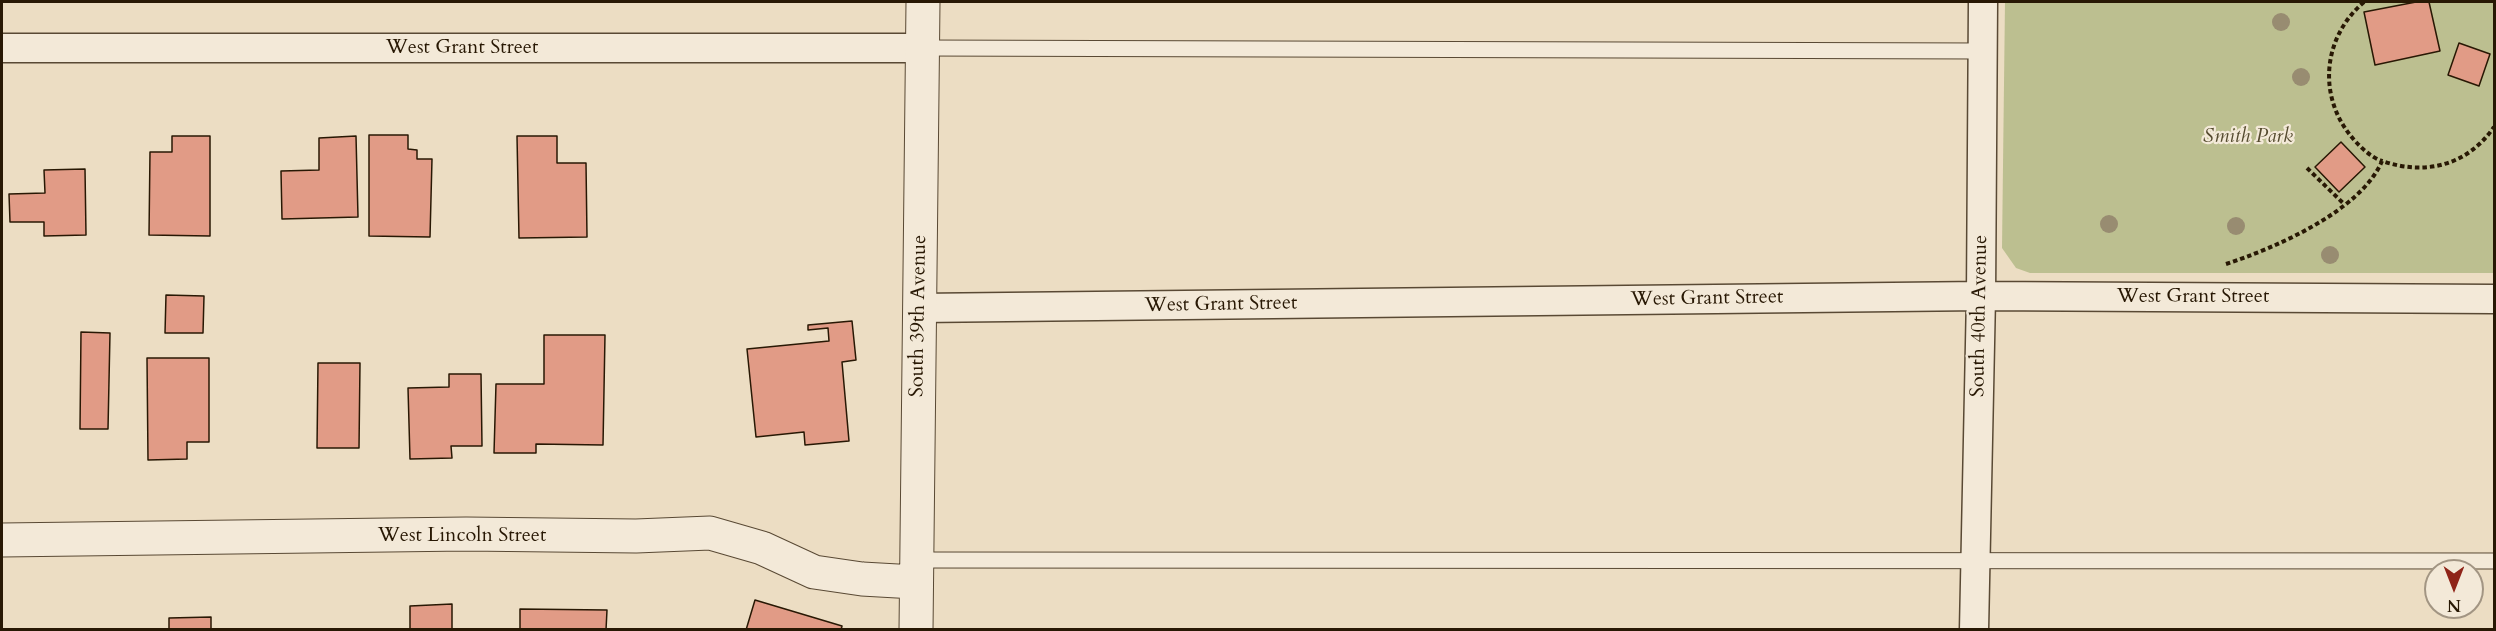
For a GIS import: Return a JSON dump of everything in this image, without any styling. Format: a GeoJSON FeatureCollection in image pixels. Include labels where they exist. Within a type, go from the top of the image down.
{"type":"FeatureCollection","features":[{"type":"Feature","properties":{"kind":"street","name":"South 39th Avenue"},"geometry":{"type":"LineString","coordinates":[[916,630],[923,2]]}},
{"type":"Feature","properties":{"kind":"street","name":"South 40th Avenue"},"geometry":{"type":"LineString","coordinates":[[1974,630],[1982,296],[1983,2]]}},
{"type":"Feature","properties":{"kind":"street","name":"West Grant Street"},"geometry":{"type":"LineString","coordinates":[[2,48],[922,48]]}},
{"type":"Feature","properties":{"kind":"street","name":"West Grant Street"},"geometry":{"type":"LineString","coordinates":[[919,308],[1982,296],[2494,299]]}},
{"type":"Feature","properties":{"kind":"street","name":"West Lincoln Street"},"geometry":{"type":"LineString","coordinates":[[2,540],[466,534],[636,536],[710,533],[762,548],[814,572],[862,579],[915,571]]}},
{"type":"Feature","properties":{"kind":"lane"},"geometry":{"type":"LineString","coordinates":[[922,48],[1982,51]]}},
{"type":"Feature","properties":{"kind":"lane"},"geometry":{"type":"LineString","coordinates":[[915,571],[1975,562],[2494,561]]}},
{"type":"Feature","properties":{"kind":"path"},"geometry":{"type":"LineString","coordinates":[[2364,2],[2341,30],[2327,68],[2329,96],[2345,129],[2357,143],[2382,161],[2419,169],[2448,164],[2465,156],[2486,139],[2494,127]]}},
{"type":"Feature","properties":{"kind":"path"},"geometry":{"type":"LineString","coordinates":[[2222,265],[2254,255],[2313,227],[2357,194],[2382,161]]}},
{"type":"Feature","properties":{"kind":"path"},"geometry":{"type":"LineString","coordinates":[[2307,168],[2344,204]]}},
{"type":"Feature","properties":{"kind":"green space","name":"Smith Park"},"geometry":{"type":"Polygon","coordinates":[[[2005,2],[2494,2],[2494,273],[2030,273],[2016,268],[2002,248],[2005,2]]]}},
{"type":"Feature","properties":{"kind":"building"},"geometry":{"type":"Polygon","coordinates":[[[2416,2],[2429,2],[2440,51],[2375,65],[2364,12],[2416,2]]]}},
{"type":"Feature","properties":{"kind":"building"},"geometry":{"type":"Polygon","coordinates":[[[2459,43],[2490,54],[2479,86],[2448,75],[2459,43]]]}},
{"type":"Feature","properties":{"kind":"building"},"geometry":{"type":"Polygon","coordinates":[[[369,135],[408,135],[408,149],[417,150],[417,159],[432,159],[430,237],[369,236],[369,135]]]}},
{"type":"Feature","properties":{"kind":"building"},"geometry":{"type":"Polygon","coordinates":[[[172,136],[210,136],[210,236],[149,235],[150,152],[172,152],[172,136]]]}},
{"type":"Feature","properties":{"kind":"building"},"geometry":{"type":"Polygon","coordinates":[[[356,136],[358,217],[282,219],[281,171],[319,170],[319,138],[356,136]]]}},
{"type":"Feature","properties":{"kind":"building"},"geometry":{"type":"Polygon","coordinates":[[[517,136],[557,136],[557,163],[586,163],[587,237],[519,238],[517,136]]]}},
{"type":"Feature","properties":{"kind":"building"},"geometry":{"type":"Polygon","coordinates":[[[2341,142],[2365,167],[2339,192],[2315,167],[2341,142]]]}},
{"type":"Feature","properties":{"kind":"building"},"geometry":{"type":"Polygon","coordinates":[[[85,169],[86,235],[44,236],[44,222],[10,222],[9,194],[45,193],[44,170],[85,169]]]}},
{"type":"Feature","properties":{"kind":"building"},"geometry":{"type":"Polygon","coordinates":[[[166,295],[204,296],[203,333],[165,333],[166,295]]]}},
{"type":"Feature","properties":{"kind":"building"},"geometry":{"type":"Polygon","coordinates":[[[852,321],[856,360],[842,362],[849,441],[805,445],[804,432],[756,437],[747,349],[829,341],[828,328],[808,330],[808,325],[852,321]]]}},
{"type":"Feature","properties":{"kind":"building"},"geometry":{"type":"Polygon","coordinates":[[[81,332],[110,333],[108,429],[80,429],[81,332]]]}},
{"type":"Feature","properties":{"kind":"building"},"geometry":{"type":"Polygon","coordinates":[[[544,335],[605,335],[603,445],[536,444],[536,453],[494,453],[496,384],[544,384],[544,335]]]}},
{"type":"Feature","properties":{"kind":"building"},"geometry":{"type":"Polygon","coordinates":[[[147,358],[209,358],[209,442],[187,442],[187,459],[148,460],[147,358]]]}},
{"type":"Feature","properties":{"kind":"building"},"geometry":{"type":"Polygon","coordinates":[[[318,363],[360,363],[359,448],[317,448],[318,363]]]}},
{"type":"Feature","properties":{"kind":"building"},"geometry":{"type":"Polygon","coordinates":[[[449,374],[481,374],[482,446],[451,446],[452,458],[410,459],[408,388],[449,387],[449,374]]]}},
{"type":"Feature","properties":{"kind":"building"},"geometry":{"type":"Polygon","coordinates":[[[755,600],[842,626],[841,630],[746,630],[755,600]]]}},
{"type":"Feature","properties":{"kind":"building"},"geometry":{"type":"Polygon","coordinates":[[[452,604],[452,630],[410,630],[410,606],[452,604]]]}},
{"type":"Feature","properties":{"kind":"building"},"geometry":{"type":"Polygon","coordinates":[[[520,609],[607,610],[606,630],[520,630],[520,609]]]}},
{"type":"Feature","properties":{"kind":"building"},"geometry":{"type":"Polygon","coordinates":[[[211,617],[211,630],[169,630],[169,618],[211,617]]]}}]}
